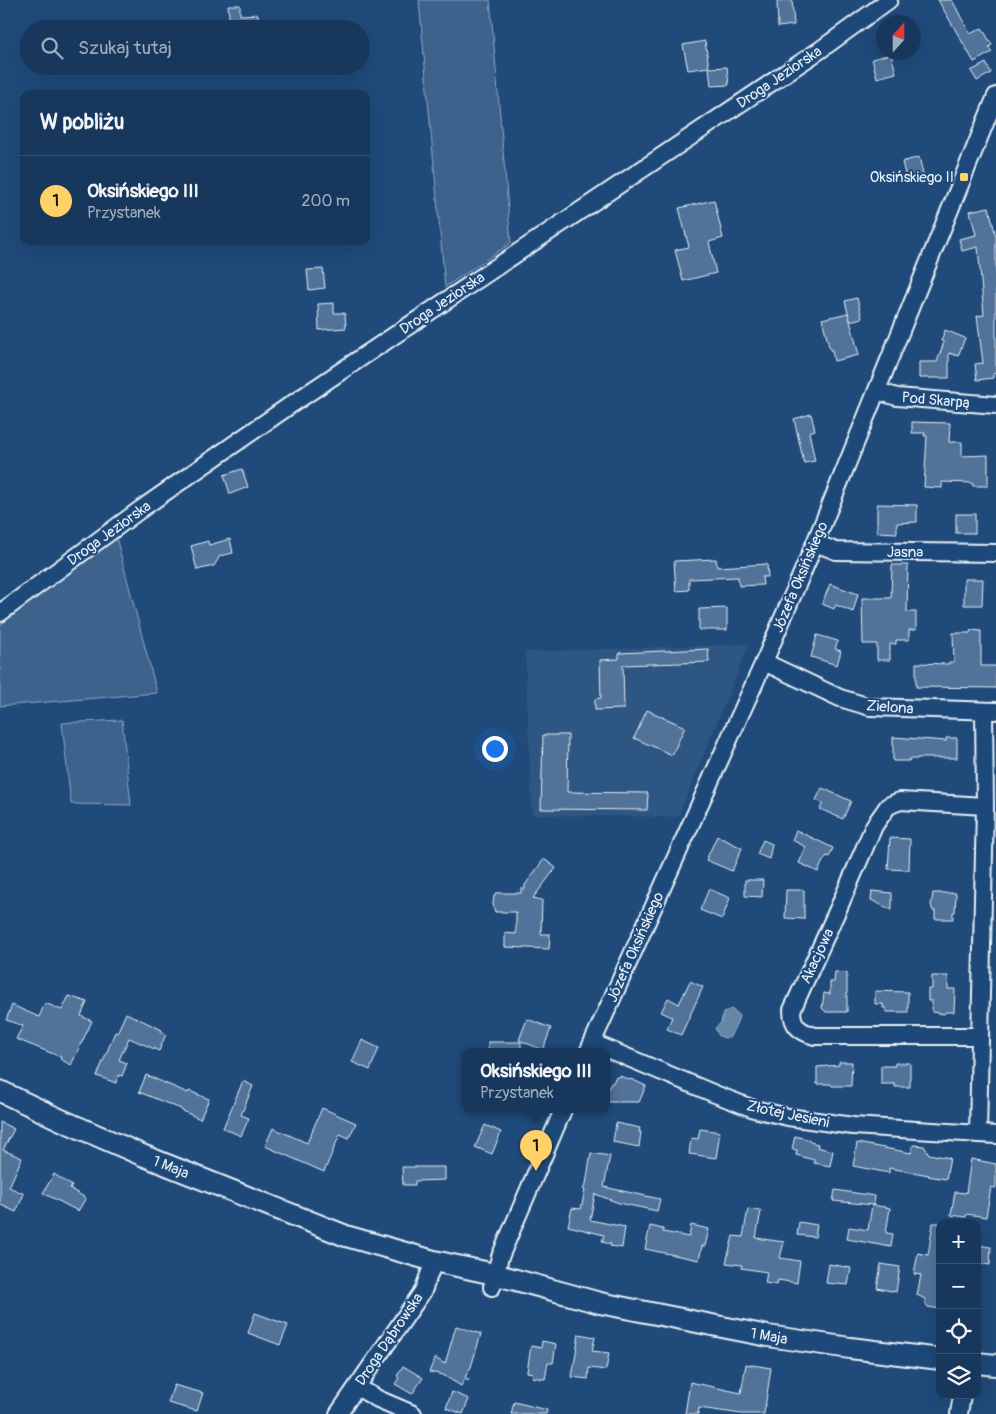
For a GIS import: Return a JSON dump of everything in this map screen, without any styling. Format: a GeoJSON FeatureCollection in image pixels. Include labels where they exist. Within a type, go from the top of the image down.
{"type":"FeatureCollection","features":[{"type":"Feature","properties":{"kind":"main road","name":"1 Maja"},"geometry":{"type":"LineString","coordinates":[[0,1091],[142,1155],[346,1236],[432,1267],[493,1281],[556,1299],[600,1303],[768,1336],[936,1359]]}},
{"type":"Feature","properties":{"kind":"main road"},"geometry":{"type":"LineString","coordinates":[[981,1363],[996,1365]]}},
{"type":"Feature","properties":{"kind":"street","name":"Droga Jeziorska"},"geometry":{"type":"LineString","coordinates":[[0,613],[140,509],[281,411],[820,50],[889,0]]}},
{"type":"Feature","properties":{"kind":"street","name":"Józefa Oksińskiego"},"geometry":{"type":"LineString","coordinates":[[590,1048],[764,662],[815,543],[996,96]]}},
{"type":"Feature","properties":{"kind":"street","name":"Pod Skarpą"},"geometry":{"type":"LineString","coordinates":[[877,391],[892,396],[996,405]]}},
{"type":"Feature","properties":{"kind":"street","name":"Jasna"},"geometry":{"type":"LineString","coordinates":[[815,543],[836,551],[996,553]]}},
{"type":"Feature","properties":{"kind":"street","name":"Zielona"},"geometry":{"type":"LineString","coordinates":[[764,662],[840,698],[870,707],[990,711]]}},
{"type":"Feature","properties":{"kind":"street"},"geometry":{"type":"LineString","coordinates":[[978,1134],[980,1036],[989,944],[985,806],[990,711]]}},
{"type":"Feature","properties":{"kind":"street","name":"Akacjowa"},"geometry":{"type":"LineString","coordinates":[[980,1036],[814,1036],[803,1033],[795,1026],[792,1010],[874,826],[883,811],[888,806],[900,801],[985,806]]}},
{"type":"Feature","properties":{"kind":"street","name":"Złotej Jesieni"},"geometry":{"type":"LineString","coordinates":[[610,1055],[754,1109],[780,1115],[814,1122],[853,1126],[996,1135]]}},
{"type":"Feature","properties":{"kind":"street"},"geometry":{"type":"LineString","coordinates":[[493,1281],[505,1244],[562,1113]]}},
{"type":"Feature","properties":{"kind":"street","name":"Droga Dąbrowska"},"geometry":{"type":"LineString","coordinates":[[338,1414],[423,1291],[432,1267]]}},
{"type":"Feature","properties":{"kind":"street"},"geometry":{"type":"LineString","coordinates":[[357,1387],[378,1399],[413,1414]]}},
{"type":"Feature","properties":{"kind":"street"},"geometry":{"type":"LineString","coordinates":[[958,1414],[961,1399]]}},
{"type":"Feature","properties":{"kind":"shaded area"},"geometry":{"type":"Polygon","coordinates":[[[419,0],[490,0],[511,243],[445,287],[419,0]]]}},
{"type":"Feature","properties":{"kind":"shaded area"},"geometry":{"type":"Polygon","coordinates":[[[116,537],[157,693],[0,706],[0,625],[116,537]]]}},
{"type":"Feature","properties":{"kind":"shaded area"},"geometry":{"type":"Polygon","coordinates":[[[749,644],[678,817],[532,815],[525,652],[749,644]]]}},
{"type":"Feature","properties":{"kind":"shaded area"},"geometry":{"type":"Polygon","coordinates":[[[122,720],[131,805],[71,804],[62,723],[122,720]]]}},
{"type":"Feature","properties":{"kind":"shaded area"},"geometry":{"type":"Polygon","coordinates":[[[731,1009],[739,1016],[730,1037],[725,1038],[719,1036],[715,1028],[721,1023],[723,1013],[731,1009]]]}},
{"type":"Feature","properties":{"kind":"building"},"geometry":{"type":"Polygon","coordinates":[[[792,0],[794,25],[778,27],[777,1],[792,0]]]}},
{"type":"Feature","properties":{"kind":"building"},"geometry":{"type":"Polygon","coordinates":[[[938,0],[952,0],[970,34],[982,28],[992,45],[989,47],[992,52],[974,62],[938,0]]]}},
{"type":"Feature","properties":{"kind":"building"},"geometry":{"type":"Polygon","coordinates":[[[228,5],[240,5],[240,15],[258,14],[258,20],[229,20],[228,5]]]}},
{"type":"Feature","properties":{"kind":"building"},"geometry":{"type":"Polygon","coordinates":[[[705,41],[709,67],[688,70],[683,45],[705,41]]]}},
{"type":"Feature","properties":{"kind":"building"},"geometry":{"type":"Polygon","coordinates":[[[872,59],[893,60],[896,73],[877,78],[872,59]]]}},
{"type":"Feature","properties":{"kind":"building"},"geometry":{"type":"Polygon","coordinates":[[[986,63],[991,73],[977,81],[971,71],[986,63]]]}},
{"type":"Feature","properties":{"kind":"building"},"geometry":{"type":"Polygon","coordinates":[[[727,67],[729,85],[711,86],[709,68],[727,67]]]}},
{"type":"Feature","properties":{"kind":"building"},"geometry":{"type":"Polygon","coordinates":[[[919,157],[924,178],[907,182],[902,162],[919,157]]]}},
{"type":"Feature","properties":{"kind":"building"},"geometry":{"type":"Polygon","coordinates":[[[714,200],[723,238],[709,242],[716,273],[683,281],[675,250],[689,247],[679,208],[714,200]]]}},
{"type":"Feature","properties":{"kind":"building"},"geometry":{"type":"Polygon","coordinates":[[[989,207],[996,237],[996,373],[993,374],[993,378],[977,380],[975,364],[983,363],[977,316],[984,315],[978,247],[962,251],[959,239],[976,235],[970,211],[989,207]]]}},
{"type":"Feature","properties":{"kind":"building"},"geometry":{"type":"Polygon","coordinates":[[[323,269],[325,288],[309,290],[307,270],[323,269]]]}},
{"type":"Feature","properties":{"kind":"building"},"geometry":{"type":"Polygon","coordinates":[[[857,298],[862,318],[850,321],[845,301],[857,298]]]}},
{"type":"Feature","properties":{"kind":"building"},"geometry":{"type":"Polygon","coordinates":[[[334,303],[334,313],[345,313],[346,328],[319,330],[318,304],[334,303]]]}},
{"type":"Feature","properties":{"kind":"building"},"geometry":{"type":"Polygon","coordinates":[[[848,313],[859,355],[834,361],[822,319],[848,313]]]}},
{"type":"Feature","properties":{"kind":"building"},"geometry":{"type":"Polygon","coordinates":[[[945,330],[965,338],[958,356],[949,353],[949,378],[919,378],[919,362],[937,362],[944,342],[941,341],[945,330]]]}},
{"type":"Feature","properties":{"kind":"building"},"geometry":{"type":"Polygon","coordinates":[[[811,414],[815,430],[809,432],[815,461],[804,463],[794,419],[811,414]]]}},
{"type":"Feature","properties":{"kind":"building"},"geometry":{"type":"Polygon","coordinates":[[[912,422],[950,423],[949,442],[962,442],[962,456],[988,455],[988,486],[973,486],[972,483],[942,482],[942,488],[924,487],[927,436],[924,436],[925,433],[912,433],[912,422]]]}},
{"type":"Feature","properties":{"kind":"building"},"geometry":{"type":"Polygon","coordinates":[[[242,469],[248,487],[230,494],[224,475],[242,469]]]}},
{"type":"Feature","properties":{"kind":"building"},"geometry":{"type":"Polygon","coordinates":[[[877,504],[917,505],[917,522],[897,523],[897,533],[877,532],[877,504]]]}},
{"type":"Feature","properties":{"kind":"building"},"geometry":{"type":"Polygon","coordinates":[[[956,514],[975,514],[975,533],[956,533],[956,514]]]}},
{"type":"Feature","properties":{"kind":"building"},"geometry":{"type":"Polygon","coordinates":[[[230,539],[233,553],[220,556],[214,566],[197,570],[191,546],[208,541],[209,545],[230,539]]]}},
{"type":"Feature","properties":{"kind":"building"},"geometry":{"type":"Polygon","coordinates":[[[716,559],[717,567],[767,564],[768,577],[762,577],[763,585],[739,586],[738,577],[689,579],[689,590],[676,591],[674,561],[716,559]]]}},
{"type":"Feature","properties":{"kind":"building"},"geometry":{"type":"Polygon","coordinates":[[[892,565],[908,565],[907,612],[916,612],[916,630],[909,630],[909,640],[896,640],[896,644],[890,644],[890,660],[877,660],[877,644],[863,644],[862,598],[891,598],[892,565]]]}},
{"type":"Feature","properties":{"kind":"building"},"geometry":{"type":"Polygon","coordinates":[[[964,579],[983,579],[982,605],[964,605],[964,579]]]}},
{"type":"Feature","properties":{"kind":"building"},"geometry":{"type":"Polygon","coordinates":[[[830,584],[858,594],[853,612],[836,605],[834,609],[822,604],[830,584]]]}},
{"type":"Feature","properties":{"kind":"building"},"geometry":{"type":"Polygon","coordinates":[[[727,608],[727,630],[699,630],[699,609],[727,608]]]}},
{"type":"Feature","properties":{"kind":"building"},"geometry":{"type":"Polygon","coordinates":[[[971,630],[981,631],[981,666],[996,666],[996,688],[916,687],[916,663],[949,664],[949,662],[954,662],[953,633],[970,633],[971,630]]]}},
{"type":"Feature","properties":{"kind":"building"},"geometry":{"type":"Polygon","coordinates":[[[817,635],[838,641],[835,649],[841,651],[837,665],[811,657],[817,635]]]}},
{"type":"Feature","properties":{"kind":"building"},"geometry":{"type":"Polygon","coordinates":[[[708,649],[709,662],[623,665],[624,709],[595,710],[595,699],[601,698],[600,660],[619,659],[619,653],[708,649]]]}},
{"type":"Feature","properties":{"kind":"building"},"geometry":{"type":"Polygon","coordinates":[[[647,710],[685,727],[672,755],[634,738],[647,710]]]}},
{"type":"Feature","properties":{"kind":"building"},"geometry":{"type":"Polygon","coordinates":[[[543,735],[568,735],[567,792],[648,793],[647,810],[541,809],[543,735]]]}},
{"type":"Feature","properties":{"kind":"building"},"geometry":{"type":"Polygon","coordinates":[[[893,737],[946,741],[946,738],[957,738],[957,758],[917,758],[909,759],[909,761],[893,761],[893,737]]]}},
{"type":"Feature","properties":{"kind":"building"},"geometry":{"type":"Polygon","coordinates":[[[822,788],[851,801],[843,819],[820,809],[823,803],[816,800],[822,788]]]}},
{"type":"Feature","properties":{"kind":"building"},"geometry":{"type":"Polygon","coordinates":[[[796,830],[833,848],[829,857],[827,856],[823,861],[818,872],[799,863],[806,847],[792,840],[796,830]]]}},
{"type":"Feature","properties":{"kind":"building"},"geometry":{"type":"Polygon","coordinates":[[[717,836],[742,848],[732,871],[706,860],[717,836]]]}},
{"type":"Feature","properties":{"kind":"building"},"geometry":{"type":"Polygon","coordinates":[[[890,838],[910,839],[909,870],[888,869],[890,838]]]}},
{"type":"Feature","properties":{"kind":"building"},"geometry":{"type":"Polygon","coordinates":[[[763,840],[772,844],[769,859],[757,854],[763,840]]]}},
{"type":"Feature","properties":{"kind":"building"},"geometry":{"type":"Polygon","coordinates":[[[544,859],[556,868],[533,898],[542,900],[541,934],[550,934],[549,949],[505,947],[505,933],[516,934],[516,912],[495,912],[494,896],[496,893],[521,893],[521,889],[525,889],[525,885],[544,859]]]}},
{"type":"Feature","properties":{"kind":"building"},"geometry":{"type":"Polygon","coordinates":[[[745,880],[763,880],[762,897],[745,896],[745,880]]]}},
{"type":"Feature","properties":{"kind":"building"},"geometry":{"type":"Polygon","coordinates":[[[709,889],[730,898],[722,919],[700,910],[709,889]]]}},
{"type":"Feature","properties":{"kind":"building"},"geometry":{"type":"Polygon","coordinates":[[[786,890],[804,890],[804,919],[785,918],[786,890]]]}},
{"type":"Feature","properties":{"kind":"building"},"geometry":{"type":"Polygon","coordinates":[[[872,891],[892,893],[892,910],[871,900],[872,891]]]}},
{"type":"Feature","properties":{"kind":"building"},"geometry":{"type":"Polygon","coordinates":[[[933,893],[956,893],[953,919],[935,919],[935,911],[933,911],[931,905],[933,893]]]}},
{"type":"Feature","properties":{"kind":"building"},"geometry":{"type":"Polygon","coordinates":[[[835,972],[847,973],[847,1012],[826,1012],[822,1008],[824,993],[830,994],[830,982],[834,982],[835,972]]]}},
{"type":"Feature","properties":{"kind":"building"},"geometry":{"type":"Polygon","coordinates":[[[932,976],[948,976],[948,989],[955,989],[954,1012],[946,1012],[944,1014],[932,1012],[932,1001],[928,1001],[928,989],[932,989],[932,976]]]}},
{"type":"Feature","properties":{"kind":"building"},"geometry":{"type":"Polygon","coordinates":[[[690,981],[703,987],[681,1035],[667,1029],[672,1017],[661,1012],[668,998],[679,1004],[690,981]]]}},
{"type":"Feature","properties":{"kind":"building"},"geometry":{"type":"Polygon","coordinates":[[[875,991],[908,992],[908,1012],[886,1012],[883,1004],[875,1004],[875,991]]]}},
{"type":"Feature","properties":{"kind":"building"},"geometry":{"type":"Polygon","coordinates":[[[69,996],[87,1002],[81,1016],[92,1021],[71,1065],[60,1059],[61,1057],[16,1039],[23,1026],[6,1020],[12,1005],[39,1017],[45,1003],[62,1010],[69,996]]]}},
{"type":"Feature","properties":{"kind":"building"},"geometry":{"type":"Polygon","coordinates":[[[126,1013],[162,1030],[161,1032],[166,1034],[159,1051],[129,1038],[119,1060],[127,1063],[122,1076],[119,1075],[116,1083],[97,1076],[115,1032],[117,1033],[126,1013]]]}},
{"type":"Feature","properties":{"kind":"building"},"geometry":{"type":"Polygon","coordinates":[[[527,1019],[551,1028],[544,1048],[538,1048],[519,1040],[527,1019]]]}},
{"type":"Feature","properties":{"kind":"building"},"geometry":{"type":"Polygon","coordinates":[[[362,1040],[379,1048],[370,1070],[352,1062],[362,1040]]]}},
{"type":"Feature","properties":{"kind":"building"},"geometry":{"type":"Polygon","coordinates":[[[488,1042],[521,1042],[521,1048],[488,1048],[488,1042]]]}},
{"type":"Feature","properties":{"kind":"building"},"geometry":{"type":"Polygon","coordinates":[[[839,1062],[852,1062],[851,1086],[817,1084],[817,1067],[839,1065],[839,1062]]]}},
{"type":"Feature","properties":{"kind":"building"},"geometry":{"type":"Polygon","coordinates":[[[895,1063],[910,1063],[910,1087],[895,1087],[895,1084],[881,1084],[881,1066],[895,1066],[895,1063]]]}},
{"type":"Feature","properties":{"kind":"building"},"geometry":{"type":"Polygon","coordinates":[[[146,1075],[188,1093],[189,1091],[209,1099],[200,1119],[139,1092],[146,1075]]]}},
{"type":"Feature","properties":{"kind":"building"},"geometry":{"type":"Polygon","coordinates":[[[620,1076],[646,1086],[639,1102],[610,1102],[610,1085],[615,1078],[620,1076]]]}},
{"type":"Feature","properties":{"kind":"building"},"geometry":{"type":"Polygon","coordinates":[[[243,1081],[253,1086],[241,1115],[249,1118],[241,1136],[223,1128],[243,1081]]]}},
{"type":"Feature","properties":{"kind":"building"},"geometry":{"type":"Polygon","coordinates":[[[322,1108],[356,1123],[349,1138],[340,1134],[324,1172],[265,1146],[273,1128],[307,1143],[322,1108]]]}},
{"type":"Feature","properties":{"kind":"building"},"geometry":{"type":"Polygon","coordinates":[[[0,1122],[14,1129],[3,1150],[22,1158],[9,1187],[24,1194],[16,1212],[0,1206],[0,1122]]]}},
{"type":"Feature","properties":{"kind":"building"},"geometry":{"type":"Polygon","coordinates":[[[616,1123],[640,1128],[639,1147],[613,1142],[616,1123]]]}},
{"type":"Feature","properties":{"kind":"building"},"geometry":{"type":"Polygon","coordinates":[[[485,1125],[501,1132],[492,1154],[475,1147],[485,1125]]]}},
{"type":"Feature","properties":{"kind":"building"},"geometry":{"type":"Polygon","coordinates":[[[700,1129],[720,1132],[716,1158],[689,1154],[691,1138],[698,1139],[700,1129]]]}},
{"type":"Feature","properties":{"kind":"building"},"geometry":{"type":"Polygon","coordinates":[[[795,1136],[818,1144],[817,1147],[833,1151],[830,1166],[814,1163],[814,1160],[796,1155],[797,1150],[792,1149],[795,1136]]]}},
{"type":"Feature","properties":{"kind":"building"},"geometry":{"type":"Polygon","coordinates":[[[857,1143],[911,1153],[913,1145],[924,1146],[929,1154],[950,1158],[946,1179],[889,1168],[889,1173],[853,1166],[857,1143]]]}},
{"type":"Feature","properties":{"kind":"building"},"geometry":{"type":"Polygon","coordinates":[[[591,1153],[610,1156],[604,1187],[660,1199],[657,1211],[619,1203],[595,1194],[590,1220],[625,1227],[622,1248],[610,1246],[611,1244],[602,1242],[604,1235],[568,1226],[572,1208],[581,1209],[585,1190],[583,1189],[586,1184],[591,1153]]]}},
{"type":"Feature","properties":{"kind":"building"},"geometry":{"type":"Polygon","coordinates":[[[971,1159],[996,1164],[996,1188],[991,1187],[986,1217],[967,1214],[966,1217],[951,1215],[955,1192],[966,1193],[971,1159]]]}},
{"type":"Feature","properties":{"kind":"building"},"geometry":{"type":"Polygon","coordinates":[[[402,1167],[445,1167],[445,1180],[415,1181],[415,1185],[403,1185],[402,1167]]]}},
{"type":"Feature","properties":{"kind":"building"},"geometry":{"type":"Polygon","coordinates":[[[54,1174],[72,1186],[70,1189],[86,1198],[78,1211],[43,1193],[54,1174]]]}},
{"type":"Feature","properties":{"kind":"building"},"geometry":{"type":"Polygon","coordinates":[[[835,1190],[875,1196],[874,1205],[833,1201],[835,1190]]]}},
{"type":"Feature","properties":{"kind":"building"},"geometry":{"type":"Polygon","coordinates":[[[872,1205],[890,1208],[886,1233],[893,1234],[891,1247],[847,1239],[849,1227],[868,1230],[872,1205]]]}},
{"type":"Feature","properties":{"kind":"building"},"geometry":{"type":"Polygon","coordinates":[[[748,1209],[761,1211],[756,1238],[784,1242],[780,1258],[800,1261],[797,1283],[778,1280],[777,1285],[765,1283],[767,1272],[741,1268],[742,1265],[726,1263],[733,1236],[743,1237],[748,1209]]]}},
{"type":"Feature","properties":{"kind":"building"},"geometry":{"type":"Polygon","coordinates":[[[799,1222],[817,1225],[815,1237],[797,1235],[799,1222]]]}},
{"type":"Feature","properties":{"kind":"building"},"geometry":{"type":"Polygon","coordinates":[[[933,1223],[936,1223],[936,1308],[928,1307],[925,1299],[917,1295],[921,1275],[914,1274],[918,1253],[928,1255],[933,1223]]]}},
{"type":"Feature","properties":{"kind":"building"},"geometry":{"type":"Polygon","coordinates":[[[691,1225],[709,1229],[699,1260],[645,1249],[650,1226],[663,1229],[663,1232],[689,1237],[691,1225]]]}},
{"type":"Feature","properties":{"kind":"building"},"geometry":{"type":"Polygon","coordinates":[[[981,1246],[991,1247],[990,1265],[981,1264],[981,1246]]]}},
{"type":"Feature","properties":{"kind":"building"},"geometry":{"type":"Polygon","coordinates":[[[829,1264],[851,1268],[848,1285],[826,1283],[829,1264]]]}},
{"type":"Feature","properties":{"kind":"building"},"geometry":{"type":"Polygon","coordinates":[[[881,1264],[900,1267],[896,1292],[877,1288],[881,1264]]]}},
{"type":"Feature","properties":{"kind":"building"},"geometry":{"type":"Polygon","coordinates":[[[255,1313],[288,1325],[280,1345],[248,1333],[255,1313]]]}},
{"type":"Feature","properties":{"kind":"building"},"geometry":{"type":"Polygon","coordinates":[[[456,1326],[481,1334],[471,1367],[465,1377],[469,1380],[464,1380],[461,1386],[443,1375],[429,1372],[435,1358],[445,1364],[456,1326]]]}},
{"type":"Feature","properties":{"kind":"building"},"geometry":{"type":"Polygon","coordinates":[[[579,1334],[595,1337],[592,1351],[609,1353],[606,1370],[589,1368],[588,1379],[572,1377],[579,1334]]]}},
{"type":"Feature","properties":{"kind":"building"},"geometry":{"type":"Polygon","coordinates":[[[542,1341],[556,1344],[553,1363],[548,1363],[545,1379],[532,1377],[533,1373],[527,1372],[531,1346],[541,1348],[542,1341]]]}},
{"type":"Feature","properties":{"kind":"building"},"geometry":{"type":"Polygon","coordinates":[[[746,1364],[771,1368],[764,1414],[742,1414],[699,1408],[698,1414],[685,1414],[690,1382],[741,1393],[746,1364]]]}},
{"type":"Feature","properties":{"kind":"building"},"geometry":{"type":"Polygon","coordinates":[[[403,1366],[423,1378],[412,1394],[395,1384],[403,1366]]]}},
{"type":"Feature","properties":{"kind":"building"},"geometry":{"type":"Polygon","coordinates":[[[174,1385],[203,1393],[197,1411],[168,1403],[174,1385]]]}},
{"type":"Feature","properties":{"kind":"building"},"geometry":{"type":"Polygon","coordinates":[[[452,1392],[469,1399],[463,1414],[446,1408],[452,1392]]]}},
{"type":"Feature","properties":{"kind":"building"},"geometry":{"type":"Polygon","coordinates":[[[514,1402],[547,1410],[546,1414],[511,1414],[514,1402]]]}},
{"type":"Feature","properties":{"kind":"place","name":"Oksińskiego II"},"geometry":{"type":"Point","coordinates":[964,177]}},
{"type":"Feature","properties":{"kind":"place","name":"Oksińskiego III"},"geometry":{"type":"Point","coordinates":[536,1171]}}]}
